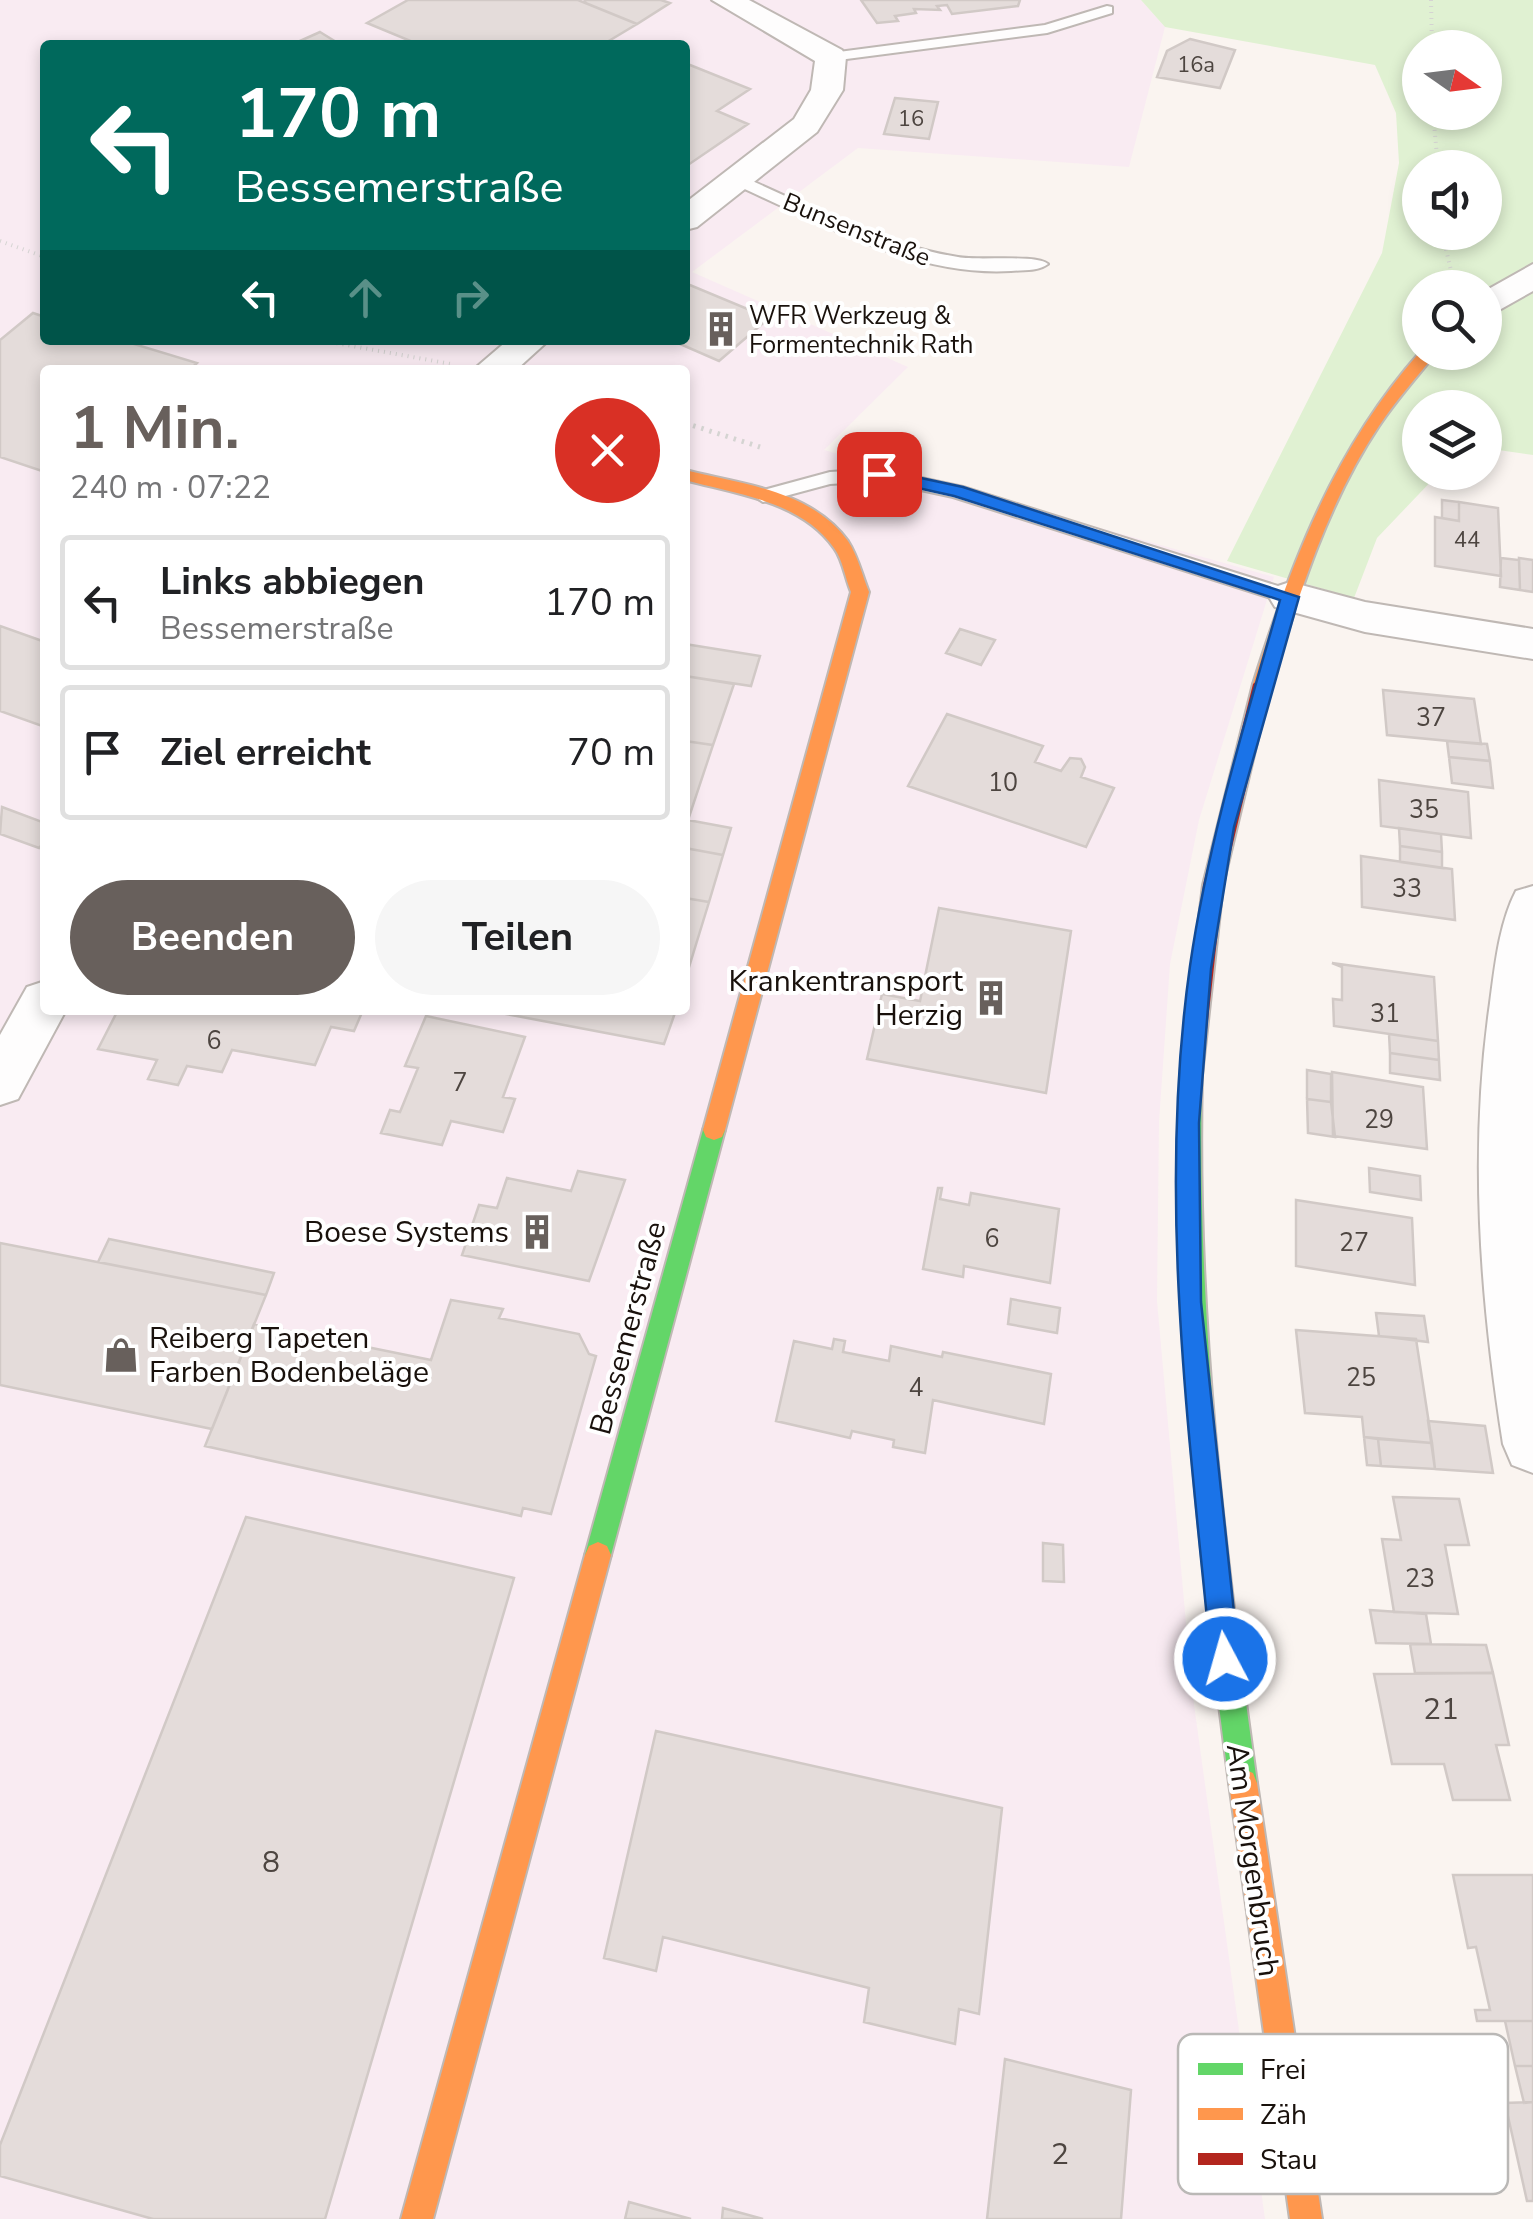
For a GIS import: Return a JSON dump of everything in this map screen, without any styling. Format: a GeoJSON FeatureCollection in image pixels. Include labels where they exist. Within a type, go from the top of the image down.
{"type":"FeatureCollection","features":[{"type":"Feature","properties":{"kind":"street"},"geometry":{"type":"LineString","coordinates":[[727,0],[831,57]]}},
{"type":"Feature","properties":{"kind":"street","name":"Bunsenstraße"},"geometry":{"type":"LineString","coordinates":[[690,216],[806,125],[827,90],[831,57]]}},
{"type":"Feature","properties":{"kind":"street"},"geometry":{"type":"LineString","coordinates":[[1502,296],[1533,275]]}},
{"type":"Feature","properties":{"kind":"street"},"geometry":{"type":"LineString","coordinates":[[482,365],[521,345]]}},
{"type":"Feature","properties":{"kind":"street","name":"Am Morgenbruch"},"geometry":{"type":"LineString","coordinates":[[1279,2034],[1229,1699],[1189,1283],[1188,1123],[1200,969],[1224,827],[1290,597],[1372,416],[1413,370]]}},
{"type":"Feature","properties":{"kind":"street","name":"Bessemerstraße"},"geometry":{"type":"LineString","coordinates":[[417,2219],[860,592],[838,540],[808,515],[763,496],[690,476]]}},
{"type":"Feature","properties":{"kind":"street"},"geometry":{"type":"LineString","coordinates":[[1290,597],[1365,618],[1533,644]]}},
{"type":"Feature","properties":{"kind":"street"},"geometry":{"type":"LineString","coordinates":[[1533,905],[1521,956],[1521,1064],[1505,1158],[1513,1287],[1533,1444]]}},
{"type":"Feature","properties":{"kind":"street"},"geometry":{"type":"LineString","coordinates":[[7,1057],[40,1009]]}},
{"type":"Feature","properties":{"kind":"street","name":"Am Morgenbruch"},"geometry":{"type":"LineString","coordinates":[[1302,2194],[1306,2219]]}},
{"type":"Feature","properties":{"kind":"lane"},"geometry":{"type":"LineString","coordinates":[[831,57],[1047,29],[1107,10]]}},
{"type":"Feature","properties":{"kind":"lane","name":"Bunsenstraße"},"geometry":{"type":"LineString","coordinates":[[737,180],[934,262],[1002,269],[1040,264]]}},
{"type":"Feature","properties":{"kind":"lane"},"geometry":{"type":"LineString","coordinates":[[763,496],[830,478],[879,474],[956,491],[1290,597]]}},
{"type":"Feature","properties":{"kind":"path"},"geometry":{"type":"LineString","coordinates":[[1431,0],[1432,30]]}},
{"type":"Feature","properties":{"kind":"path"},"geometry":{"type":"LineString","coordinates":[[0,241],[40,255]]}},
{"type":"Feature","properties":{"kind":"path"},"geometry":{"type":"LineString","coordinates":[[347,345],[459,365]]}},
{"type":"Feature","properties":{"kind":"path"},"geometry":{"type":"LineString","coordinates":[[690,426],[767,450]]}},
{"type":"Feature","properties":{"kind":"shaded area"},"geometry":{"type":"Polygon","coordinates":[[[0,0],[1141,0],[1165,27],[1129,167],[858,148],[692,272],[908,367],[824,450],[1274,577],[1199,820],[1170,964],[1159,1122],[1157,1301],[1192,1690],[1239,2034],[1178,2034],[1178,2194],[1262,2194],[1265,2219],[0,2219],[0,0]]]}},
{"type":"Feature","properties":{"kind":"green space"},"geometry":{"type":"Polygon","coordinates":[[[1141,0],[1533,0],[1533,455],[1502,450],[1502,390],[1402,390],[1402,490],[1423,490],[1377,538],[1354,598],[1227,561],[1382,253],[1399,163],[1396,113],[1375,65],[1165,27],[1141,0]]]}},
{"type":"Feature","properties":{"kind":"building"},"geometry":{"type":"Polygon","coordinates":[[[408,0],[578,0],[637,24],[610,40],[408,40],[367,23],[408,0]]]}},
{"type":"Feature","properties":{"kind":"building"},"geometry":{"type":"Polygon","coordinates":[[[861,0],[1020,0],[1018,6],[952,14],[947,5],[937,6],[940,10],[914,9],[916,13],[895,16],[898,21],[877,23],[861,0]]]}},
{"type":"Feature","properties":{"kind":"building"},"geometry":{"type":"Polygon","coordinates":[[[583,2],[670,3],[637,24],[583,2]]]}},
{"type":"Feature","properties":{"kind":"building"},"geometry":{"type":"Polygon","coordinates":[[[320,32],[333,40],[302,40],[320,32]]]}},
{"type":"Feature","properties":{"kind":"building"},"geometry":{"type":"Polygon","coordinates":[[[1190,39],[1235,50],[1220,88],[1157,77],[1167,51],[1190,39]]]}},
{"type":"Feature","properties":{"kind":"building"},"geometry":{"type":"Polygon","coordinates":[[[690,65],[750,89],[717,111],[748,124],[690,164],[690,65]]]}},
{"type":"Feature","properties":{"kind":"building"},"geometry":{"type":"Polygon","coordinates":[[[895,98],[938,102],[929,139],[884,134],[895,98]]]}},
{"type":"Feature","properties":{"kind":"building","name":"WFR Werkzeug & Formentechnik Rath"},"geometry":{"type":"Polygon","coordinates":[[[690,285],[769,318],[719,361],[682,345],[690,345],[690,285]]]}},
{"type":"Feature","properties":{"kind":"building"},"geometry":{"type":"Polygon","coordinates":[[[33,313],[40,315],[40,345],[138,345],[197,363],[40,365],[40,470],[0,457],[0,340],[33,313]]]}},
{"type":"Feature","properties":{"kind":"building"},"geometry":{"type":"Polygon","coordinates":[[[1442,500],[1459,502],[1459,521],[1442,518],[1442,500]]]}},
{"type":"Feature","properties":{"kind":"building"},"geometry":{"type":"Polygon","coordinates":[[[1459,502],[1498,508],[1501,576],[1435,566],[1435,517],[1459,521],[1459,502]]]}},
{"type":"Feature","properties":{"kind":"building"},"geometry":{"type":"Polygon","coordinates":[[[1501,558],[1519,560],[1520,590],[1500,587],[1501,558]]]}},
{"type":"Feature","properties":{"kind":"building"},"geometry":{"type":"Polygon","coordinates":[[[1519,558],[1533,560],[1533,592],[1520,590],[1519,558]]]}},
{"type":"Feature","properties":{"kind":"building"},"geometry":{"type":"Polygon","coordinates":[[[0,626],[40,640],[40,725],[0,711],[0,626]]]}},
{"type":"Feature","properties":{"kind":"building"},"geometry":{"type":"Polygon","coordinates":[[[960,629],[995,640],[981,665],[946,653],[960,629]]]}},
{"type":"Feature","properties":{"kind":"building"},"geometry":{"type":"Polygon","coordinates":[[[690,645],[760,656],[751,686],[690,677],[690,645]]]}},
{"type":"Feature","properties":{"kind":"building"},"geometry":{"type":"Polygon","coordinates":[[[690,677],[734,684],[713,745],[690,742],[690,677]]]}},
{"type":"Feature","properties":{"kind":"building"},"geometry":{"type":"Polygon","coordinates":[[[1383,690],[1474,699],[1481,744],[1387,735],[1383,690]]]}},
{"type":"Feature","properties":{"kind":"building"},"geometry":{"type":"Polygon","coordinates":[[[947,714],[1043,746],[1035,762],[1061,771],[1070,758],[1081,759],[1085,767],[1081,777],[1114,788],[1086,847],[908,786],[947,714]]]}},
{"type":"Feature","properties":{"kind":"building"},"geometry":{"type":"Polygon","coordinates":[[[1447,741],[1487,744],[1490,761],[1449,757],[1447,741]]]}},
{"type":"Feature","properties":{"kind":"building"},"geometry":{"type":"Polygon","coordinates":[[[690,742],[713,745],[690,814],[690,742]]]}},
{"type":"Feature","properties":{"kind":"building"},"geometry":{"type":"Polygon","coordinates":[[[1449,757],[1490,761],[1493,788],[1452,783],[1449,757]]]}},
{"type":"Feature","properties":{"kind":"building"},"geometry":{"type":"Polygon","coordinates":[[[1379,780],[1468,792],[1471,838],[1381,826],[1379,780]]]}},
{"type":"Feature","properties":{"kind":"building"},"geometry":{"type":"Polygon","coordinates":[[[2,807],[40,821],[39,848],[0,834],[2,807]]]}},
{"type":"Feature","properties":{"kind":"building"},"geometry":{"type":"Polygon","coordinates":[[[690,820],[731,828],[723,855],[690,849],[690,820]]]}},
{"type":"Feature","properties":{"kind":"building"},"geometry":{"type":"Polygon","coordinates":[[[1399,828],[1441,834],[1442,852],[1400,846],[1399,828]]]}},
{"type":"Feature","properties":{"kind":"building"},"geometry":{"type":"Polygon","coordinates":[[[1400,846],[1442,852],[1442,868],[1400,862],[1400,846]]]}},
{"type":"Feature","properties":{"kind":"building"},"geometry":{"type":"Polygon","coordinates":[[[690,849],[723,855],[709,902],[690,899],[690,849]]]}},
{"type":"Feature","properties":{"kind":"building"},"geometry":{"type":"Polygon","coordinates":[[[1361,856],[1452,869],[1455,920],[1362,907],[1361,856]]]}},
{"type":"Feature","properties":{"kind":"building"},"geometry":{"type":"Polygon","coordinates":[[[690,899],[709,902],[690,964],[690,899]]]}},
{"type":"Feature","properties":{"kind":"building","name":"Krankentransport Herzig"},"geometry":{"type":"Polygon","coordinates":[[[939,908],[1071,931],[1046,1093],[867,1059],[882,994],[920,1001],[939,908]]]}},
{"type":"Feature","properties":{"kind":"building"},"geometry":{"type":"Polygon","coordinates":[[[1332,963],[1434,977],[1438,1041],[1334,1026],[1333,999],[1342,1000],[1342,967],[1332,963]]]}},
{"type":"Feature","properties":{"kind":"building"},"geometry":{"type":"Polygon","coordinates":[[[115,1015],[361,1015],[354,1031],[331,1027],[315,1065],[232,1050],[222,1072],[187,1066],[178,1085],[148,1079],[157,1060],[98,1049],[115,1015]]]}},
{"type":"Feature","properties":{"kind":"building"},"geometry":{"type":"Polygon","coordinates":[[[511,1015],[674,1015],[664,1044],[511,1015]]]}},
{"type":"Feature","properties":{"kind":"building"},"geometry":{"type":"Polygon","coordinates":[[[426,1016],[525,1037],[503,1097],[515,1099],[503,1132],[451,1121],[442,1145],[381,1133],[390,1110],[400,1112],[418,1068],[405,1066],[426,1016]]]}},
{"type":"Feature","properties":{"kind":"building"},"geometry":{"type":"Polygon","coordinates":[[[1389,1034],[1438,1041],[1439,1060],[1390,1053],[1389,1034]]]}},
{"type":"Feature","properties":{"kind":"building"},"geometry":{"type":"Polygon","coordinates":[[[1390,1053],[1439,1060],[1440,1080],[1390,1073],[1390,1053]]]}},
{"type":"Feature","properties":{"kind":"building"},"geometry":{"type":"Polygon","coordinates":[[[1307,1070],[1331,1074],[1331,1102],[1307,1099],[1307,1070]]]}},
{"type":"Feature","properties":{"kind":"building"},"geometry":{"type":"Polygon","coordinates":[[[1332,1072],[1423,1087],[1427,1149],[1333,1136],[1332,1072]]]}},
{"type":"Feature","properties":{"kind":"building"},"geometry":{"type":"Polygon","coordinates":[[[1307,1099],[1331,1102],[1335,1137],[1308,1133],[1307,1099]]]}},
{"type":"Feature","properties":{"kind":"building"},"geometry":{"type":"Polygon","coordinates":[[[1369,1168],[1420,1176],[1421,1200],[1370,1192],[1369,1168]]]}},
{"type":"Feature","properties":{"kind":"building","name":"Boese Systems"},"geometry":{"type":"Polygon","coordinates":[[[578,1171],[625,1180],[589,1281],[462,1255],[479,1205],[497,1208],[507,1178],[571,1191],[578,1171]]]}},
{"type":"Feature","properties":{"kind":"building"},"geometry":{"type":"Polygon","coordinates":[[[938,1188],[942,1188],[940,1199],[969,1205],[971,1193],[1059,1209],[1050,1283],[964,1266],[963,1277],[923,1269],[938,1188]]]}},
{"type":"Feature","properties":{"kind":"building"},"geometry":{"type":"Polygon","coordinates":[[[1296,1200],[1412,1218],[1415,1285],[1296,1266],[1296,1200]]]}},
{"type":"Feature","properties":{"kind":"building"},"geometry":{"type":"Polygon","coordinates":[[[109,1239],[274,1273],[266,1295],[98,1262],[109,1239]]]}},
{"type":"Feature","properties":{"kind":"building","name":"Reiberg Tapeten Farben Bodenbeläge"},"geometry":{"type":"Polygon","coordinates":[[[0,1243],[266,1295],[212,1429],[0,1385],[0,1243]]]}},
{"type":"Feature","properties":{"kind":"building"},"geometry":{"type":"Polygon","coordinates":[[[1011,1299],[1060,1308],[1057,1333],[1008,1324],[1011,1299]]]}},
{"type":"Feature","properties":{"kind":"building"},"geometry":{"type":"Polygon","coordinates":[[[451,1300],[503,1309],[499,1318],[579,1334],[589,1354],[596,1356],[551,1514],[523,1508],[521,1516],[205,1446],[254,1324],[431,1360],[451,1300]]]}},
{"type":"Feature","properties":{"kind":"building"},"geometry":{"type":"Polygon","coordinates":[[[1376,1313],[1424,1316],[1428,1342],[1379,1336],[1376,1313]]]}},
{"type":"Feature","properties":{"kind":"building"},"geometry":{"type":"Polygon","coordinates":[[[1296,1330],[1416,1339],[1432,1443],[1364,1437],[1362,1417],[1305,1413],[1296,1330]]]}},
{"type":"Feature","properties":{"kind":"building"},"geometry":{"type":"Polygon","coordinates":[[[834,1339],[845,1341],[843,1352],[889,1361],[891,1346],[942,1357],[943,1352],[1051,1374],[1044,1424],[933,1400],[925,1453],[893,1447],[894,1440],[852,1431],[850,1438],[776,1421],[794,1341],[832,1349],[834,1339]]]}},
{"type":"Feature","properties":{"kind":"building"},"geometry":{"type":"Polygon","coordinates":[[[1428,1421],[1485,1426],[1493,1473],[1435,1469],[1428,1421]]]}},
{"type":"Feature","properties":{"kind":"building"},"geometry":{"type":"Polygon","coordinates":[[[1364,1437],[1378,1439],[1381,1466],[1367,1465],[1364,1437]]]}},
{"type":"Feature","properties":{"kind":"building"},"geometry":{"type":"Polygon","coordinates":[[[1378,1439],[1432,1443],[1435,1469],[1381,1466],[1378,1439]]]}},
{"type":"Feature","properties":{"kind":"building"},"geometry":{"type":"Polygon","coordinates":[[[1393,1497],[1459,1499],[1469,1545],[1445,1545],[1458,1614],[1394,1612],[1382,1539],[1401,1540],[1393,1497]]]}},
{"type":"Feature","properties":{"kind":"building"},"geometry":{"type":"Polygon","coordinates":[[[246,1517],[514,1578],[325,2219],[153,2219],[0,2176],[0,2145],[246,1517]]]}},
{"type":"Feature","properties":{"kind":"building"},"geometry":{"type":"Polygon","coordinates":[[[1043,1543],[1063,1545],[1064,1582],[1043,1581],[1043,1543]]]}},
{"type":"Feature","properties":{"kind":"building"},"geometry":{"type":"Polygon","coordinates":[[[1370,1610],[1426,1614],[1431,1644],[1376,1643],[1370,1610]]]}},
{"type":"Feature","properties":{"kind":"building"},"geometry":{"type":"Polygon","coordinates":[[[1410,1644],[1486,1645],[1493,1673],[1415,1673],[1410,1644]]]}},
{"type":"Feature","properties":{"kind":"building"},"geometry":{"type":"Polygon","coordinates":[[[1493,1673],[1509,1745],[1496,1745],[1510,1800],[1453,1800],[1444,1764],[1392,1764],[1374,1674],[1493,1673]]]}},
{"type":"Feature","properties":{"kind":"building"},"geometry":{"type":"Polygon","coordinates":[[[656,1731],[1002,1808],[979,2014],[959,2009],[955,2044],[864,2022],[869,1988],[663,1937],[656,1971],[604,1958],[656,1731]]]}},
{"type":"Feature","properties":{"kind":"building"},"geometry":{"type":"Polygon","coordinates":[[[1453,1875],[1533,1875],[1533,2021],[1477,2021],[1475,2010],[1490,2010],[1476,1947],[1468,1948],[1453,1875]]]}},
{"type":"Feature","properties":{"kind":"building"},"geometry":{"type":"Polygon","coordinates":[[[1505,2021],[1533,2021],[1533,2066],[1515,2066],[1505,2021]]]}},
{"type":"Feature","properties":{"kind":"building"},"geometry":{"type":"Polygon","coordinates":[[[1005,2059],[1131,2090],[1121,2219],[987,2219],[1005,2059]]]}},
{"type":"Feature","properties":{"kind":"building"},"geometry":{"type":"Polygon","coordinates":[[[1515,2066],[1533,2066],[1533,2102],[1524,2103],[1515,2066]]]}},
{"type":"Feature","properties":{"kind":"building"},"geometry":{"type":"Polygon","coordinates":[[[1533,2102],[1533,2201],[1527,2201],[1508,2103],[1533,2102]]]}},
{"type":"Feature","properties":{"kind":"building"},"geometry":{"type":"Polygon","coordinates":[[[629,2202],[691,2219],[625,2219],[629,2202]]]}},
{"type":"Feature","properties":{"kind":"building"},"geometry":{"type":"Polygon","coordinates":[[[723,2208],[763,2219],[722,2219],[723,2208]]]}},
{"type":"Feature","properties":{"kind":"traffic: fast"},"geometry":{"type":"LineString","coordinates":[[1191,1075],[1190,1252],[1200,1430],[1243,1783]]}},
{"type":"Feature","properties":{"kind":"traffic: fast"},"geometry":{"type":"LineString","coordinates":[[598,1555],[714,1130]]}},
{"type":"Feature","properties":{"kind":"traffic: slow"},"geometry":{"type":"LineString","coordinates":[[1262,684],[1291,594],[1326,507],[1370,426],[1414,370]]}},
{"type":"Feature","properties":{"kind":"traffic: slow"},"geometry":{"type":"LineString","coordinates":[[690,476],[768,496],[808,514],[825,526],[843,548],[860,592],[714,1130]]}},
{"type":"Feature","properties":{"kind":"traffic: slow"},"geometry":{"type":"LineString","coordinates":[[417,2219],[598,1555]]}},
{"type":"Feature","properties":{"kind":"traffic: slow"},"geometry":{"type":"LineString","coordinates":[[1243,1783],[1279,2034]]}},
{"type":"Feature","properties":{"kind":"traffic: slow"},"geometry":{"type":"LineString","coordinates":[[1302,2194],[1306,2219]]}},
{"type":"Feature","properties":{"kind":"traffic: jam"},"geometry":{"type":"LineString","coordinates":[[1191,1075],[1213,885],[1262,684]]}},
{"type":"Feature","properties":{"kind":"place","name":"WFR Werkzeug & Formentechnik Rath"},"geometry":{"type":"Point","coordinates":[721,329]}},
{"type":"Feature","properties":{"kind":"place","name":"Krankentransport Herzig"},"geometry":{"type":"Point","coordinates":[991,998]}},
{"type":"Feature","properties":{"kind":"place","name":"Boese Systems"},"geometry":{"type":"Point","coordinates":[537,1232]}},
{"type":"Feature","properties":{"kind":"place","name":"Reiberg Tapeten Farben Bodenbeläge"},"geometry":{"type":"Point","coordinates":[121,1355]}},
{"type":"Feature","properties":{"kind":"route"},"geometry":{"type":"LineString","coordinates":[[879,474],[956,491],[1290,597],[1253,714],[1224,827],[1200,969],[1188,1123],[1189,1302],[1225,1659]]}}]}
